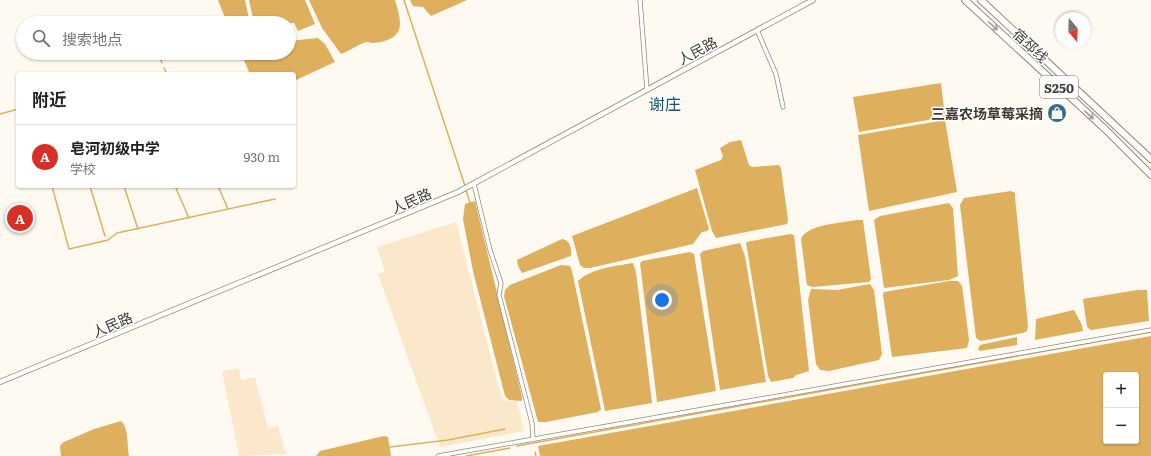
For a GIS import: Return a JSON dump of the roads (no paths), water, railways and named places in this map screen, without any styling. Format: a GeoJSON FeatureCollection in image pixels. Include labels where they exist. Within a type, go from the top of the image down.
{"type":"FeatureCollection","features":[{"type":"Feature","properties":{"kind":"main road","name":"宿邳线"},"geometry":{"type":"LineString","coordinates":[[965,0],[1105,129],[1151,175]]}},
{"type":"Feature","properties":{"kind":"main road","name":"宿邳线"},"geometry":{"type":"LineString","coordinates":[[981,0],[1151,159]]}},
{"type":"Feature","properties":{"kind":"street"},"geometry":{"type":"LineString","coordinates":[[640,0],[647,90]]}},
{"type":"Feature","properties":{"kind":"street","name":"人民路"},"geometry":{"type":"LineString","coordinates":[[0,382],[474,184],[812,0]]}},
{"type":"Feature","properties":{"kind":"street"},"geometry":{"type":"LineString","coordinates":[[757,30],[776,74],[782,107]]}},
{"type":"Feature","properties":{"kind":"street"},"geometry":{"type":"LineString","coordinates":[[474,184],[490,250],[501,283],[499,295],[532,423],[533,439]]}},
{"type":"Feature","properties":{"kind":"street"},"geometry":{"type":"LineString","coordinates":[[438,456],[1151,330]]}},
{"type":"Feature","properties":{"kind":"waterway"},"geometry":{"type":"LineString","coordinates":[[404,0],[465,186]]}},
{"type":"Feature","properties":{"kind":"waterway"},"geometry":{"type":"LineString","coordinates":[[164,68],[166,72]]}},
{"type":"Feature","properties":{"kind":"waterway"},"geometry":{"type":"LineString","coordinates":[[0,114],[16,110]]}},
{"type":"Feature","properties":{"kind":"waterway"},"geometry":{"type":"LineString","coordinates":[[53,188],[69,249],[108,240],[117,233],[275,199]]}},
{"type":"Feature","properties":{"kind":"waterway"},"geometry":{"type":"LineString","coordinates":[[91,188],[105,236]]}},
{"type":"Feature","properties":{"kind":"waterway"},"geometry":{"type":"LineString","coordinates":[[125,188],[138,229]]}},
{"type":"Feature","properties":{"kind":"waterway"},"geometry":{"type":"LineString","coordinates":[[176,188],[189,218]]}},
{"type":"Feature","properties":{"kind":"waterway"},"geometry":{"type":"LineString","coordinates":[[219,188],[228,209]]}},
{"type":"Feature","properties":{"kind":"waterway"},"geometry":{"type":"LineString","coordinates":[[466,190],[470,203]]}},
{"type":"Feature","properties":{"kind":"waterway"},"geometry":{"type":"LineString","coordinates":[[517,446],[1151,332]]}},
{"type":"Feature","properties":{"kind":"waterway"},"geometry":{"type":"LineString","coordinates":[[390,447],[448,440],[505,429]]}},
{"type":"Feature","properties":{"kind":"waterway"},"geometry":{"type":"LineString","coordinates":[[466,456],[510,448]]}},
{"type":"Feature","properties":{"kind":"waterway"},"geometry":{"type":"LineString","coordinates":[[535,452],[536,456]]}},
{"type":"Feature","properties":{"kind":"place","name":"三嘉农场草莓采摘"},"geometry":{"type":"Point","coordinates":[1057,113]}},
{"type":"Feature","properties":{"kind":"place","name":"皂河初级中学"},"geometry":{"type":"Point","coordinates":[20,218]}},
{"type":"Feature","properties":{"kind":"district","name":"谢庄"},"geometry":{"type":"Point","coordinates":[665,103]}}]}
